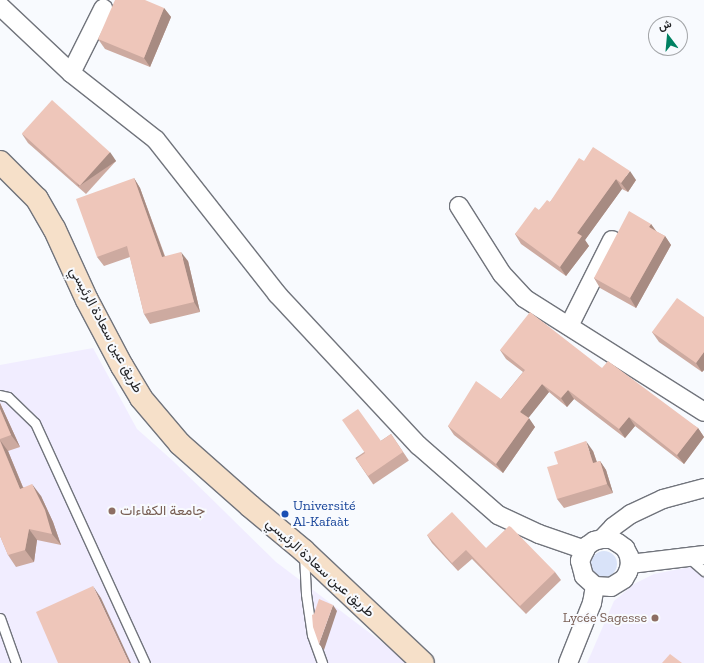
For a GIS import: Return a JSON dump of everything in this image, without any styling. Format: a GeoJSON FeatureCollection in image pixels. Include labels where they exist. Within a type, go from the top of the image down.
{"type":"FeatureCollection","features":[{"type":"Feature","properties":{"kind":"street"},"geometry":{"type":"LineString","coordinates":[[0,6],[71,73],[156,140],[277,294],[418,445],[498,514],[539,534],[585,550]]}},
{"type":"Feature","properties":{"kind":"street"},"geometry":{"type":"LineString","coordinates":[[71,73],[103,9]]}},
{"type":"Feature","properties":{"kind":"street","name":"طريق عين سعادة الرئيسي"},"geometry":{"type":"LineString","coordinates":[[0,162],[37,199],[54,228],[87,300],[122,366],[142,398],[180,444],[250,506],[304,551],[423,663]]}},
{"type":"Feature","properties":{"kind":"street"},"geometry":{"type":"LineString","coordinates":[[459,206],[507,278],[524,298],[704,412]]}},
{"type":"Feature","properties":{"kind":"street"},"geometry":{"type":"LineString","coordinates":[[569,326],[612,240]]}},
{"type":"Feature","properties":{"kind":"street"},"geometry":{"type":"LineString","coordinates":[[602,539],[613,527],[631,514],[663,500],[704,488]]}},
{"type":"Feature","properties":{"kind":"street"},"geometry":{"type":"LineString","coordinates":[[602,539],[611,539],[625,548],[630,564],[628,572],[618,584],[611,587],[596,586],[589,582],[581,569],[580,561],[585,550],[594,541],[602,539]]}},
{"type":"Feature","properties":{"kind":"street"},"geometry":{"type":"LineString","coordinates":[[630,564],[695,556]]}},
{"type":"Feature","properties":{"kind":"street"},"geometry":{"type":"LineString","coordinates":[[568,663],[592,603],[596,586]]}},
{"type":"Feature","properties":{"kind":"lane"},"geometry":{"type":"LineString","coordinates":[[0,394],[8,397],[34,423],[145,663]]}},
{"type":"Feature","properties":{"kind":"lane"},"geometry":{"type":"LineString","coordinates":[[304,551],[306,594],[312,635],[322,663]]}},
{"type":"Feature","properties":{"kind":"lane"},"geometry":{"type":"LineString","coordinates":[[695,556],[704,571]]}},
{"type":"Feature","properties":{"kind":"lane"},"geometry":{"type":"LineString","coordinates":[[0,618],[16,663]]}},
{"type":"Feature","properties":{"kind":"shaded area","name":"جامعة الكفاءات"},"geometry":{"type":"Polygon","coordinates":[[[93,348],[137,429],[172,460],[276,562],[399,655],[407,663],[0,663],[0,365],[93,348]]]}},
{"type":"Feature","properties":{"kind":"shaded area"},"geometry":{"type":"Polygon","coordinates":[[[604,551],[613,555],[617,564],[613,573],[604,577],[595,573],[591,564],[595,555],[604,551]]]}},
{"type":"Feature","properties":{"kind":"shaded area","name":"Lycée Sagesse"},"geometry":{"type":"Polygon","coordinates":[[[704,565],[704,663],[587,663],[614,601],[634,584],[654,574],[704,565]]]}},
{"type":"Feature","properties":{"kind":"building"},"geometry":{"type":"Polygon","coordinates":[[[115,0],[145,0],[164,8],[144,58],[98,39],[115,0]]]}},
{"type":"Feature","properties":{"kind":"building"},"geometry":{"type":"Polygon","coordinates":[[[52,100],[110,152],[80,186],[22,133],[52,100]]]}},
{"type":"Feature","properties":{"kind":"building"},"geometry":{"type":"Polygon","coordinates":[[[593,147],[630,171],[621,183],[616,179],[577,233],[582,236],[560,267],[515,234],[535,207],[539,210],[547,200],[550,202],[579,158],[584,161],[593,147]]]}},
{"type":"Feature","properties":{"kind":"building"},"geometry":{"type":"Polygon","coordinates":[[[134,178],[162,257],[181,252],[194,302],[144,314],[127,246],[97,257],[76,199],[134,178]]]}},
{"type":"Feature","properties":{"kind":"building"},"geometry":{"type":"Polygon","coordinates":[[[629,211],[651,224],[649,227],[665,236],[630,298],[594,278],[629,211]]]}},
{"type":"Feature","properties":{"kind":"building"},"geometry":{"type":"Polygon","coordinates":[[[677,298],[704,317],[704,352],[696,363],[652,332],[677,298]]]}},
{"type":"Feature","properties":{"kind":"building"},"geometry":{"type":"Polygon","coordinates":[[[530,312],[602,368],[608,361],[698,428],[677,455],[629,417],[619,429],[568,390],[561,398],[542,384],[520,412],[529,418],[496,464],[448,426],[476,381],[501,399],[525,370],[500,350],[530,312]]]}},
{"type":"Feature","properties":{"kind":"building"},"geometry":{"type":"Polygon","coordinates":[[[0,409],[11,435],[0,439],[0,409]]]}},
{"type":"Feature","properties":{"kind":"building"},"geometry":{"type":"Polygon","coordinates":[[[358,409],[381,441],[391,434],[403,452],[368,476],[356,459],[365,453],[342,420],[358,409]]]}},
{"type":"Feature","properties":{"kind":"building"},"geometry":{"type":"Polygon","coordinates":[[[0,441],[20,489],[32,484],[45,510],[52,534],[29,529],[25,550],[8,555],[0,536],[0,441]]]}},
{"type":"Feature","properties":{"kind":"building"},"geometry":{"type":"Polygon","coordinates":[[[586,441],[593,463],[600,461],[607,484],[557,499],[547,467],[558,464],[554,452],[586,441]]]}},
{"type":"Feature","properties":{"kind":"building"},"geometry":{"type":"Polygon","coordinates":[[[452,512],[486,548],[509,526],[511,527],[555,572],[520,606],[466,550],[452,563],[427,535],[452,512]]]}},
{"type":"Feature","properties":{"kind":"building"},"geometry":{"type":"Polygon","coordinates":[[[93,586],[129,663],[58,663],[36,612],[93,586]]]}},
{"type":"Feature","properties":{"kind":"building"},"geometry":{"type":"Polygon","coordinates":[[[319,599],[333,605],[319,644],[313,627],[312,615],[314,614],[319,599]]]}},
{"type":"Feature","properties":{"kind":"building"},"geometry":{"type":"Polygon","coordinates":[[[670,654],[682,663],[662,663],[670,654]]]}},
{"type":"Feature","properties":{"kind":"place","name":"جامعة الكفاءات"},"geometry":{"type":"Point","coordinates":[112,511]}},
{"type":"Feature","properties":{"kind":"place","name":"Université Al-Kafaàt"},"geometry":{"type":"Point","coordinates":[285,514]}},
{"type":"Feature","properties":{"kind":"place","name":"Lycée Sagesse"},"geometry":{"type":"Point","coordinates":[655,618]}}]}
